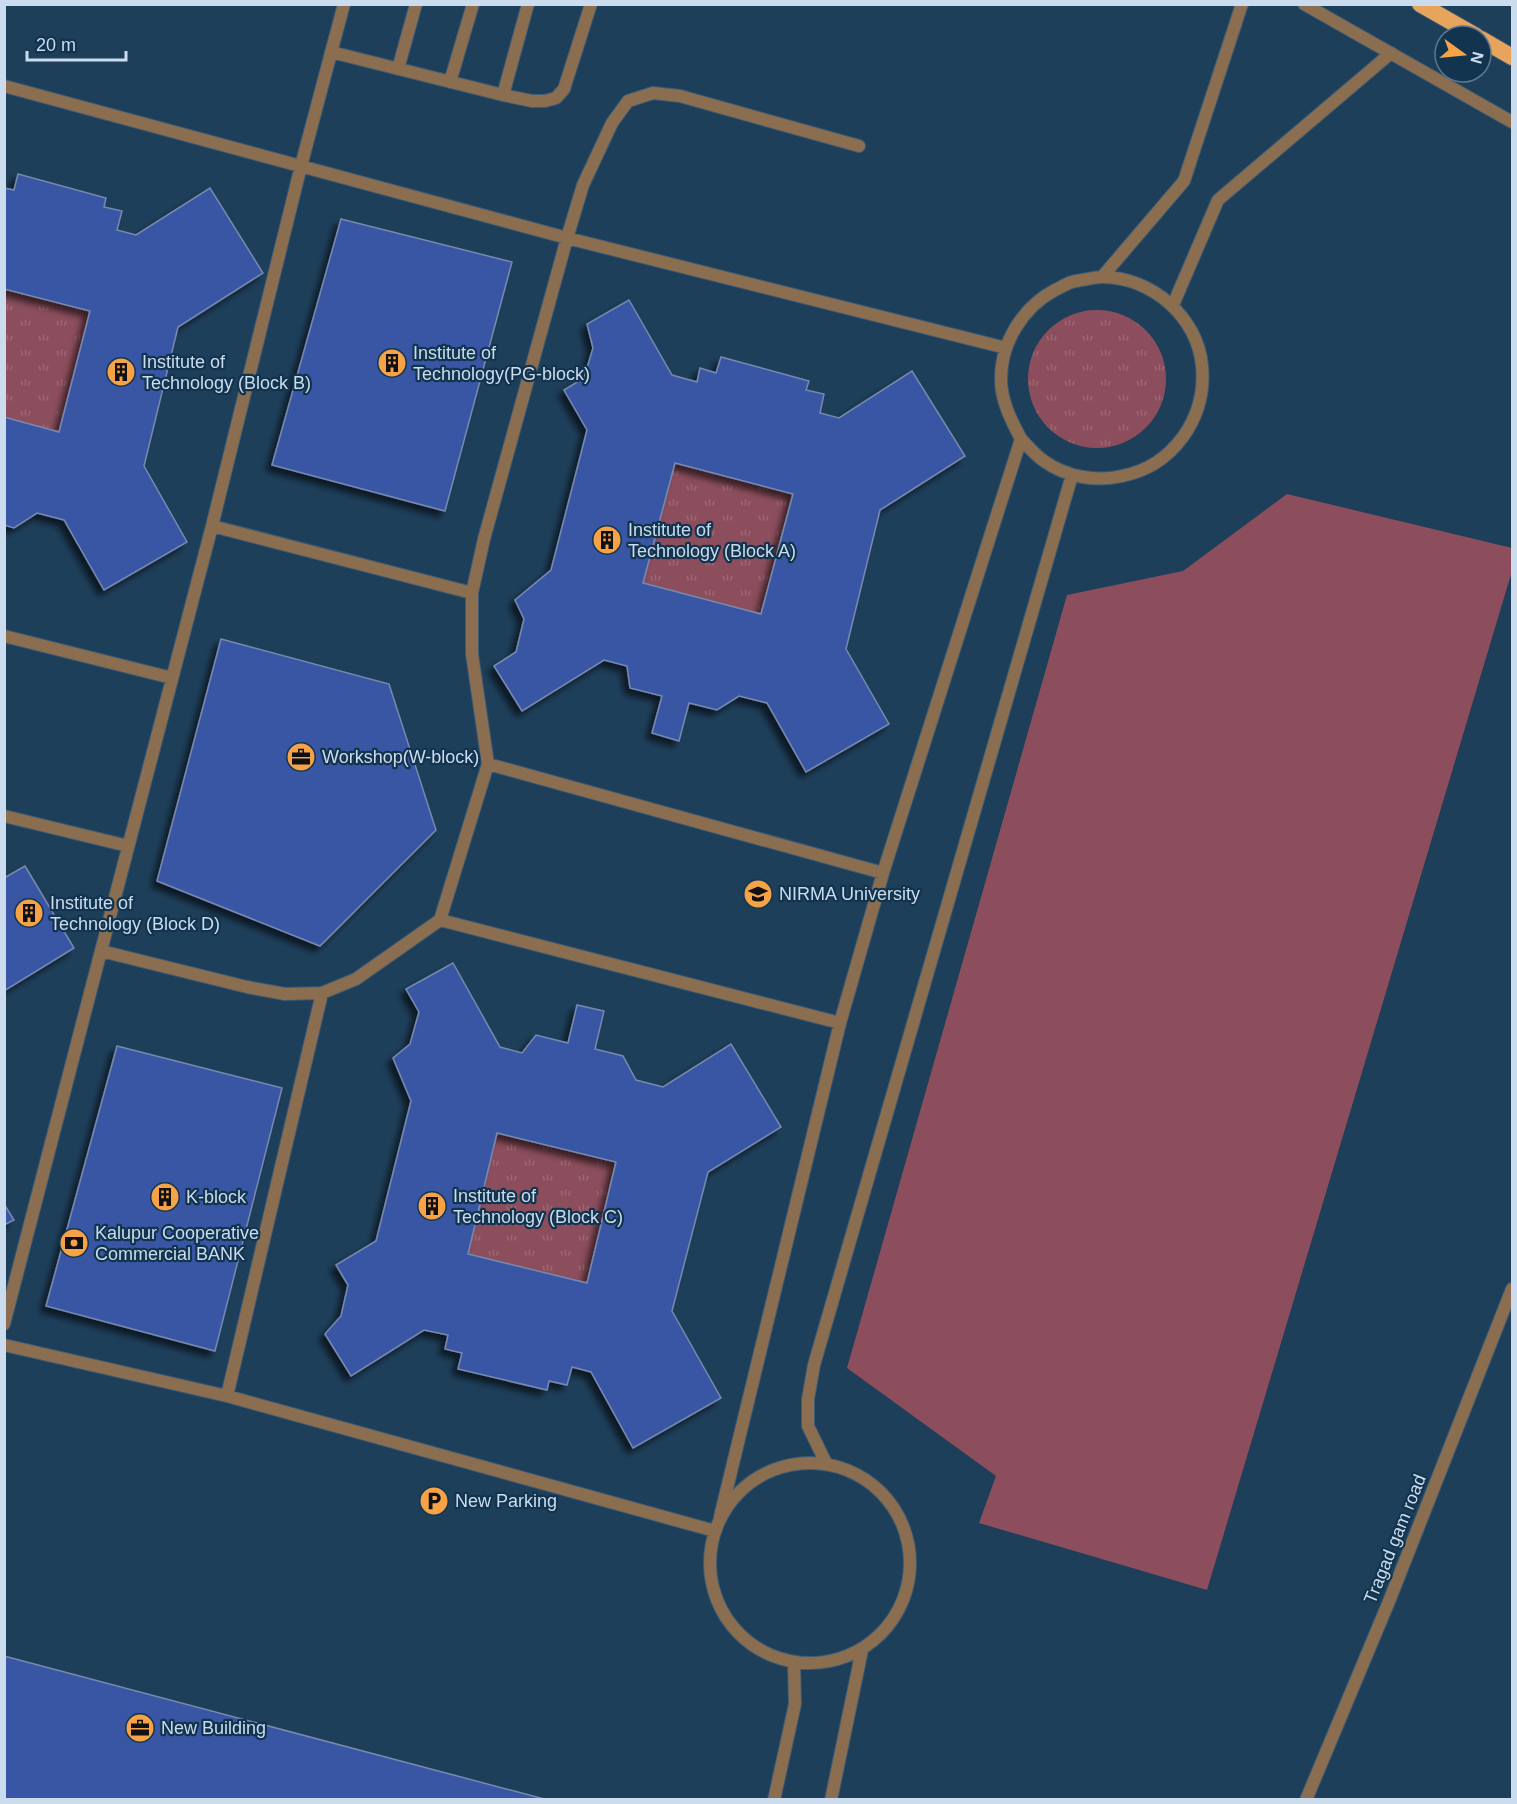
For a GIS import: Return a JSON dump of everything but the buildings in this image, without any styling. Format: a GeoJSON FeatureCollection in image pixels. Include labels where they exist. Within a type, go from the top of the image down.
{"type":"FeatureCollection","features":[{"type":"Feature","properties":{"kind":"highway"},"geometry":{"type":"LineString","coordinates":[[1420,4],[1455,24]]}},
{"type":"Feature","properties":{"kind":"highway"},"geometry":{"type":"LineString","coordinates":[[1493,46],[1512,57]]}},
{"type":"Feature","properties":{"kind":"street"},"geometry":{"type":"LineString","coordinates":[[4,1324],[212,526],[301,166],[344,4]]}},
{"type":"Feature","properties":{"kind":"street"},"geometry":{"type":"LineString","coordinates":[[398,69],[416,4]]}},
{"type":"Feature","properties":{"kind":"street"},"geometry":{"type":"LineString","coordinates":[[450,82],[473,4]]}},
{"type":"Feature","properties":{"kind":"street"},"geometry":{"type":"LineString","coordinates":[[503,96],[528,4]]}},
{"type":"Feature","properties":{"kind":"street"},"geometry":{"type":"LineString","coordinates":[[331,52],[503,96],[545,101],[556,98],[564,88],[591,4]]}},
{"type":"Feature","properties":{"kind":"street"},"geometry":{"type":"LineString","coordinates":[[1102,277],[1184,181],[1242,4]]}},
{"type":"Feature","properties":{"kind":"street"},"geometry":{"type":"LineString","coordinates":[[1304,4],[1512,122]]}},
{"type":"Feature","properties":{"kind":"street"},"geometry":{"type":"LineString","coordinates":[[1173,305],[1218,200],[1392,53]]}},
{"type":"Feature","properties":{"kind":"street"},"geometry":{"type":"LineString","coordinates":[[4,86],[567,238],[1006,348]]}},
{"type":"Feature","properties":{"kind":"street"},"geometry":{"type":"LineString","coordinates":[[101,951],[247,987],[285,994],[322,993],[356,980],[440,920],[488,764],[472,654],[472,593],[484,539],[567,238],[583,185],[612,123],[628,101],[653,93],[680,96],[859,146]]}},
{"type":"Feature","properties":{"kind":"street"},"geometry":{"type":"LineString","coordinates":[[1102,277],[1128,280],[1152,290],[1173,305],[1193,333],[1202,365],[1201,399],[1189,430],[1167,456],[1138,473],[1105,480],[1072,475],[1044,461],[1021,439],[1006,411],[1001,379],[1006,348],[1020,319],[1043,297],[1071,282],[1102,277]]}},
{"type":"Feature","properties":{"kind":"street"},"geometry":{"type":"LineString","coordinates":[[720,1518],[738,1492],[764,1473],[794,1463],[826,1463],[858,1474],[886,1497],[904,1527],[911,1561],[905,1596],[888,1627],[862,1650],[829,1663],[794,1664],[764,1654],[738,1636],[720,1610],[710,1580],[710,1548],[720,1518],[840,1023],[883,873],[1021,439]]}},
{"type":"Feature","properties":{"kind":"street"},"geometry":{"type":"LineString","coordinates":[[826,1463],[808,1426],[807,1399],[814,1365],[1072,475]]}},
{"type":"Feature","properties":{"kind":"street"},"geometry":{"type":"LineString","coordinates":[[212,526],[472,593]]}},
{"type":"Feature","properties":{"kind":"street"},"geometry":{"type":"LineString","coordinates":[[4,636],[172,678]]}},
{"type":"Feature","properties":{"kind":"street"},"geometry":{"type":"LineString","coordinates":[[488,764],[883,873]]}},
{"type":"Feature","properties":{"kind":"street"},"geometry":{"type":"LineString","coordinates":[[4,816],[128,846]]}},
{"type":"Feature","properties":{"kind":"street"},"geometry":{"type":"LineString","coordinates":[[440,920],[840,1023]]}},
{"type":"Feature","properties":{"kind":"street"},"geometry":{"type":"LineString","coordinates":[[227,1395],[322,993]]}},
{"type":"Feature","properties":{"kind":"street","name":"Tragad gam road"},"geometry":{"type":"LineString","coordinates":[[1306,1800],[1390,1599],[1512,1289]]}},
{"type":"Feature","properties":{"kind":"street"},"geometry":{"type":"LineString","coordinates":[[4,1345],[227,1395],[715,1531]]}},
{"type":"Feature","properties":{"kind":"street"},"geometry":{"type":"LineString","coordinates":[[831,1800],[862,1650]]}},
{"type":"Feature","properties":{"kind":"street"},"geometry":{"type":"LineString","coordinates":[[774,1800],[795,1704],[794,1664]]}},
{"type":"Feature","properties":{"kind":"green space"},"geometry":{"type":"Polygon","coordinates":[[[4,289],[90,311],[59,432],[5,417],[4,289]]]}},
{"type":"Feature","properties":{"kind":"green space"},"geometry":{"type":"Polygon","coordinates":[[[1097,310],[1123,315],[1146,330],[1161,353],[1166,379],[1161,405],[1146,428],[1123,443],[1097,448],[1071,443],[1048,428],[1033,405],[1028,379],[1033,353],[1048,330],[1071,315],[1097,310]]]}},
{"type":"Feature","properties":{"kind":"green space"},"geometry":{"type":"Polygon","coordinates":[[[675,463],[793,494],[761,614],[643,583],[675,463]]]}},
{"type":"Feature","properties":{"kind":"green space"},"geometry":{"type":"Polygon","coordinates":[[[1287,494],[1512,548],[1512,571],[1207,1590],[979,1523],[996,1476],[847,1368],[1067,595],[1183,571],[1287,494]]]}},
{"type":"Feature","properties":{"kind":"green space"},"geometry":{"type":"Polygon","coordinates":[[[497,1133],[616,1162],[587,1283],[468,1254],[497,1133]]]}},
{"type":"Feature","properties":{"kind":"place","name":"Institute of Technology(PG-block)"},"geometry":{"type":"Point","coordinates":[392,363]}},
{"type":"Feature","properties":{"kind":"place","name":"Institute of Technology (Block B)"},"geometry":{"type":"Point","coordinates":[121,372]}},
{"type":"Feature","properties":{"kind":"place","name":"Institute of Technology (Block A)"},"geometry":{"type":"Point","coordinates":[607,540]}},
{"type":"Feature","properties":{"kind":"place","name":"Workshop(W-block)"},"geometry":{"type":"Point","coordinates":[301,757]}},
{"type":"Feature","properties":{"kind":"place","name":"NIRMA University"},"geometry":{"type":"Point","coordinates":[758,894]}},
{"type":"Feature","properties":{"kind":"place","name":"Institute of Technology (Block D)"},"geometry":{"type":"Point","coordinates":[29,913]}},
{"type":"Feature","properties":{"kind":"place","name":"K-block"},"geometry":{"type":"Point","coordinates":[165,1197]}},
{"type":"Feature","properties":{"kind":"place","name":"Institute of Technology (Block C)"},"geometry":{"type":"Point","coordinates":[432,1206]}},
{"type":"Feature","properties":{"kind":"place","name":"Kalupur Cooperative Commercial BANK"},"geometry":{"type":"Point","coordinates":[74,1243]}},
{"type":"Feature","properties":{"kind":"place","name":"New Parking"},"geometry":{"type":"Point","coordinates":[434,1501]}},
{"type":"Feature","properties":{"kind":"place","name":"New Building"},"geometry":{"type":"Point","coordinates":[140,1728]}}]}
